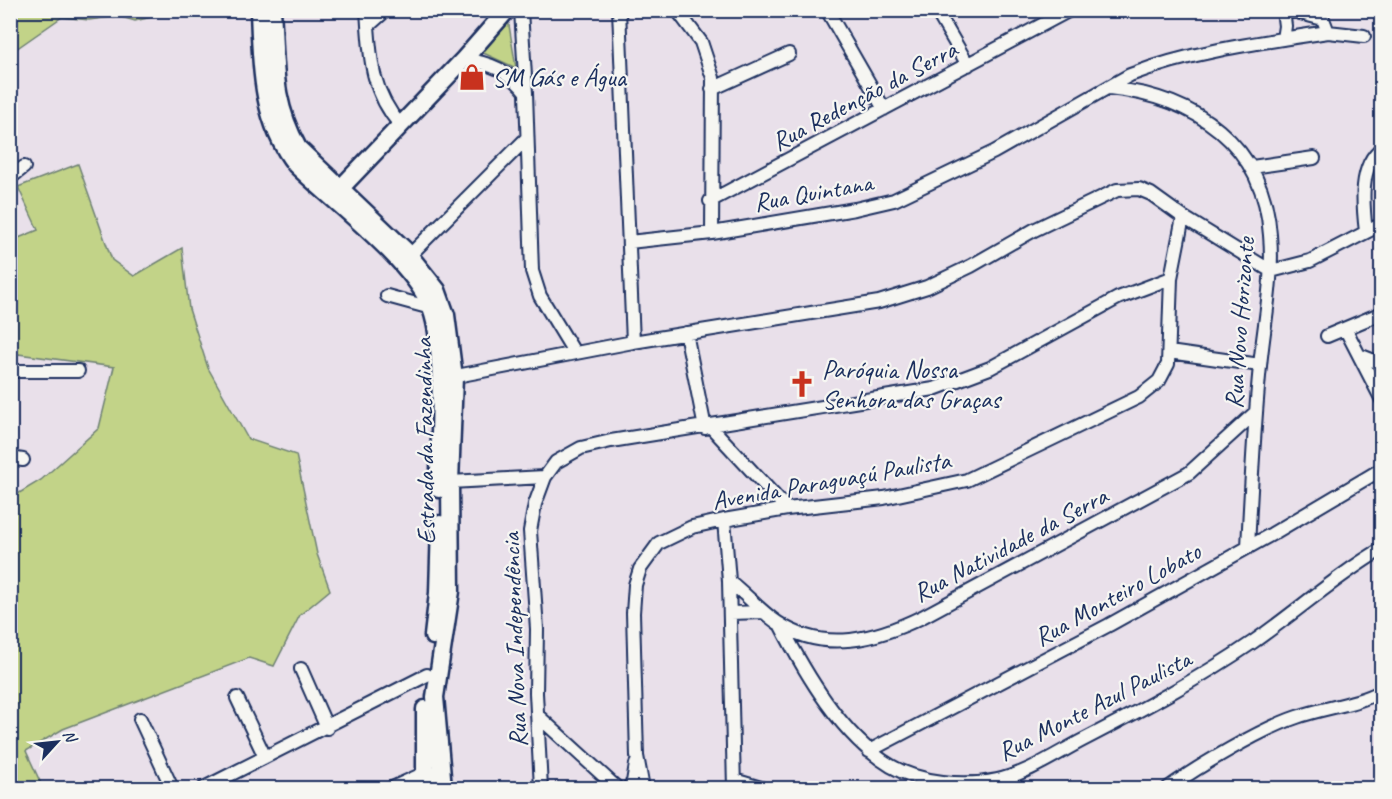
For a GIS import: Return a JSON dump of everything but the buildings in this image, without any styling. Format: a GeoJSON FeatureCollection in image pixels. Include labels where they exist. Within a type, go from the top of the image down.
{"type":"FeatureCollection","features":[{"type":"Feature","properties":{"kind":"main road","name":"Estrada da Fazendinha"},"geometry":{"type":"LineString","coordinates":[[259,10],[264,85],[275,130],[296,165],[337,193],[410,255],[443,302],[450,482],[451,591],[435,697],[434,781]]}},
{"type":"Feature","properties":{"kind":"main road","name":"Estrada da Fazendinha"},"geometry":{"type":"LineString","coordinates":[[272,10],[276,97],[288,130],[298,148],[312,165],[410,274],[431,308],[437,335],[446,378],[438,593],[427,675],[434,781]]}},
{"type":"Feature","properties":{"kind":"main road"},"geometry":{"type":"LineString","coordinates":[[337,193],[464,59],[507,10]]}},
{"type":"Feature","properties":{"kind":"street"},"geometry":{"type":"LineString","coordinates":[[367,10],[374,82],[381,98],[401,126]]}},
{"type":"Feature","properties":{"kind":"street"},"geometry":{"type":"LineString","coordinates":[[368,26],[386,10]]}},
{"type":"Feature","properties":{"kind":"street"},"geometry":{"type":"LineString","coordinates":[[521,10],[532,271],[540,296],[574,352]]}},
{"type":"Feature","properties":{"kind":"street"},"geometry":{"type":"LineString","coordinates":[[619,10],[633,342]]}},
{"type":"Feature","properties":{"kind":"street"},"geometry":{"type":"LineString","coordinates":[[677,10],[701,42],[709,61],[712,89],[712,233]]}},
{"type":"Feature","properties":{"kind":"street"},"geometry":{"type":"LineString","coordinates":[[827,10],[884,109]]}},
{"type":"Feature","properties":{"kind":"street"},"geometry":{"type":"LineString","coordinates":[[936,10],[968,65]]}},
{"type":"Feature","properties":{"kind":"street","name":"Rua Redenção da Serra"},"geometry":{"type":"LineString","coordinates":[[711,201],[1070,10]]}},
{"type":"Feature","properties":{"kind":"street"},"geometry":{"type":"LineString","coordinates":[[1283,10],[1286,26],[1283,39]]}},
{"type":"Feature","properties":{"kind":"street"},"geometry":{"type":"LineString","coordinates":[[1289,10],[1323,19],[1328,32],[1364,36]]}},
{"type":"Feature","properties":{"kind":"street","name":"Rua Quintana"},"geometry":{"type":"LineString","coordinates":[[629,242],[712,233],[878,204],[908,194],[994,152],[1130,75],[1170,62],[1328,32]]}},
{"type":"Feature","properties":{"kind":"street"},"geometry":{"type":"LineString","coordinates":[[712,89],[789,54]]}},
{"type":"Feature","properties":{"kind":"street"},"geometry":{"type":"LineString","coordinates":[[464,59],[505,71],[517,80],[526,93]]}},
{"type":"Feature","properties":{"kind":"street","name":"Rua Novo Horizonte"},"geometry":{"type":"LineString","coordinates":[[1109,88],[1155,97],[1209,121],[1226,134],[1252,166],[1270,234],[1270,271],[1256,412],[1248,547]]}},
{"type":"Feature","properties":{"kind":"street"},"geometry":{"type":"LineString","coordinates":[[410,255],[527,138]]}},
{"type":"Feature","properties":{"kind":"street"},"geometry":{"type":"LineString","coordinates":[[1366,232],[1363,210],[1367,174],[1372,158],[1382,148]]}},
{"type":"Feature","properties":{"kind":"street"},"geometry":{"type":"LineString","coordinates":[[1252,166],[1314,158]]}},
{"type":"Feature","properties":{"kind":"street"},"geometry":{"type":"LineString","coordinates":[[10,178],[24,167]]}},
{"type":"Feature","properties":{"kind":"street"},"geometry":{"type":"LineString","coordinates":[[446,378],[574,352],[879,302],[914,291],[971,266],[1034,230],[1117,190],[1139,189],[1270,271],[1310,261],[1382,224]]}},
{"type":"Feature","properties":{"kind":"street","name":"Avenida Paraguaçú Paulista"},"geometry":{"type":"LineString","coordinates":[[643,789],[638,756],[632,642],[635,585],[640,569],[652,549],[669,537],[692,527],[787,509],[884,498],[967,480],[1139,397],[1164,373],[1169,352],[1172,278],[1183,217]]}},
{"type":"Feature","properties":{"kind":"street","name":"Rua Nova Independência"},"geometry":{"type":"LineString","coordinates":[[541,789],[537,629],[531,531],[535,504],[545,477],[556,462],[581,448],[934,388],[990,368],[1118,298],[1172,278]]}},
{"type":"Feature","properties":{"kind":"street"},"geometry":{"type":"LineString","coordinates":[[387,296],[431,308]]}},
{"type":"Feature","properties":{"kind":"street"},"geometry":{"type":"LineString","coordinates":[[1327,336],[1382,313]]}},
{"type":"Feature","properties":{"kind":"street"},"geometry":{"type":"LineString","coordinates":[[1346,330],[1382,400]]}},
{"type":"Feature","properties":{"kind":"street"},"geometry":{"type":"LineString","coordinates":[[686,333],[708,427],[787,509]]}},
{"type":"Feature","properties":{"kind":"street"},"geometry":{"type":"LineString","coordinates":[[1169,352],[1260,364]]}},
{"type":"Feature","properties":{"kind":"street"},"geometry":{"type":"LineString","coordinates":[[1359,355],[1382,364]]}},
{"type":"Feature","properties":{"kind":"street"},"geometry":{"type":"LineString","coordinates":[[10,371],[78,371]]}},
{"type":"Feature","properties":{"kind":"street","name":"Rua Natividade da Serra"},"geometry":{"type":"LineString","coordinates":[[729,581],[780,624],[808,635],[834,640],[859,641],[878,636],[922,617],[1189,473],[1256,412]]}},
{"type":"Feature","properties":{"kind":"street","name":"Rua Monteiro Lobato"},"geometry":{"type":"LineString","coordinates":[[869,751],[1055,654],[1248,547],[1382,469]]}},
{"type":"Feature","properties":{"kind":"street"},"geometry":{"type":"LineString","coordinates":[[450,482],[545,477]]}},
{"type":"Feature","properties":{"kind":"street"},"geometry":{"type":"LineString","coordinates":[[724,520],[729,581],[734,784],[761,789]]}},
{"type":"Feature","properties":{"kind":"street","name":"Rua Monte Azul Paulista"},"geometry":{"type":"LineString","coordinates":[[780,624],[848,730],[869,751],[892,766],[929,779],[976,783],[1011,776],[1212,669],[1298,611],[1382,549]]}},
{"type":"Feature","properties":{"kind":"street"},"geometry":{"type":"LineString","coordinates":[[730,613],[764,612]]}},
{"type":"Feature","properties":{"kind":"street"},"geometry":{"type":"LineString","coordinates":[[804,663],[803,650],[808,635]]}},
{"type":"Feature","properties":{"kind":"street"},"geometry":{"type":"LineString","coordinates":[[301,669],[327,728]]}},
{"type":"Feature","properties":{"kind":"street"},"geometry":{"type":"LineString","coordinates":[[204,789],[427,675]]}},
{"type":"Feature","properties":{"kind":"street"},"geometry":{"type":"LineString","coordinates":[[1168,789],[1279,725],[1313,712],[1365,699],[1382,692]]}},
{"type":"Feature","properties":{"kind":"street"},"geometry":{"type":"LineString","coordinates":[[237,698],[265,758]]}},
{"type":"Feature","properties":{"kind":"street"},"geometry":{"type":"LineString","coordinates":[[538,716],[617,789]]}},
{"type":"Feature","properties":{"kind":"street"},"geometry":{"type":"LineString","coordinates":[[140,719],[172,789]]}},
{"type":"Feature","properties":{"kind":"street"},"geometry":{"type":"LineString","coordinates":[[539,735],[556,733]]}},
{"type":"Feature","properties":{"kind":"street","name":"Avenida Paraguaçú Paulista"},"geometry":{"type":"LineString","coordinates":[[628,789],[633,782],[638,756]]}},
{"type":"Feature","properties":{"kind":"street"},"geometry":{"type":"LineString","coordinates":[[392,789],[434,781]]}},
{"type":"Feature","properties":{"kind":"green space"},"geometry":{"type":"Polygon","coordinates":[[[11,10],[177,11],[135,21],[118,16],[89,20],[62,17],[16,49],[11,48],[11,10]]]}},
{"type":"Feature","properties":{"kind":"green space"},"geometry":{"type":"Polygon","coordinates":[[[508,19],[516,68],[479,51],[508,19]]]}},
{"type":"Feature","properties":{"kind":"green space"},"geometry":{"type":"Polygon","coordinates":[[[78,164],[112,260],[134,276],[182,248],[189,309],[208,368],[248,439],[296,455],[317,554],[330,590],[300,615],[274,666],[249,658],[63,729],[26,751],[43,788],[11,788],[11,498],[41,480],[99,428],[114,367],[11,353],[11,241],[38,230],[18,187],[78,164]]]}},
{"type":"Feature","properties":{"kind":"place","name":"SM Gás e Água"},"geometry":{"type":"Point","coordinates":[472,77]}},
{"type":"Feature","properties":{"kind":"place","name":"Paróquia Nossa Senhora das Graças"},"geometry":{"type":"Point","coordinates":[802,384]}}]}
